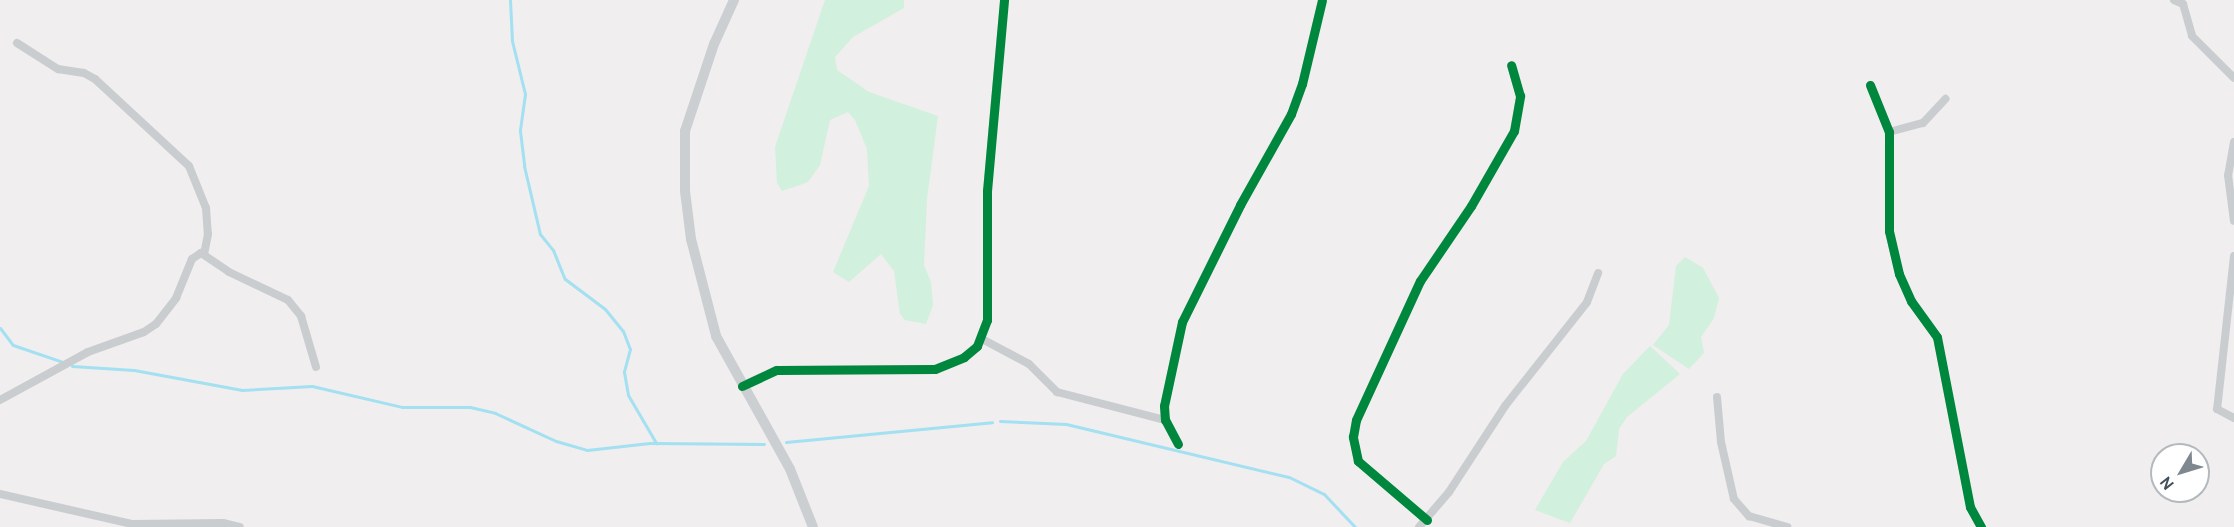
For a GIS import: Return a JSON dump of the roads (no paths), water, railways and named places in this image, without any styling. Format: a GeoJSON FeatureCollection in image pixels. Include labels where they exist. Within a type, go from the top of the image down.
{"type":"FeatureCollection","features":[{"type":"Feature","properties":{"kind":"main road"},"geometry":{"type":"LineString","coordinates":[[734,0],[714,44],[685,131],[685,191],[695,260],[716,336],[790,469],[813,527]]}},
{"type":"Feature","properties":{"kind":"street"},"geometry":{"type":"LineString","coordinates":[[742,386],[777,370],[935,369],[964,357],[982,339],[987,320],[987,191],[1004,0]]}},
{"type":"Feature","properties":{"kind":"street"},"geometry":{"type":"LineString","coordinates":[[1178,444],[1165,420],[1172,356],[1188,303],[1291,114],[1302,84],[1322,0]]}},
{"type":"Feature","properties":{"kind":"street"},"geometry":{"type":"LineString","coordinates":[[2174,0],[2187,2],[2192,36],[2234,78]]}},
{"type":"Feature","properties":{"kind":"street"},"geometry":{"type":"LineString","coordinates":[[17,43],[58,69],[84,73],[95,79],[189,166],[206,207],[208,234],[204,254]]}},
{"type":"Feature","properties":{"kind":"street"},"geometry":{"type":"LineString","coordinates":[[1427,520],[1358,461],[1353,437],[1356,420],[1420,281],[1471,206],[1514,131],[1520,96],[1511,65]]}},
{"type":"Feature","properties":{"kind":"street"},"geometry":{"type":"LineString","coordinates":[[1870,85],[1889,132],[1889,231],[1899,274],[1911,301],[1937,337],[1970,507],[1981,527]]}},
{"type":"Feature","properties":{"kind":"street"},"geometry":{"type":"LineString","coordinates":[[1889,132],[1923,123],[1946,99]]}},
{"type":"Feature","properties":{"kind":"street"},"geometry":{"type":"LineString","coordinates":[[2234,142],[2228,175],[2234,221]]}},
{"type":"Feature","properties":{"kind":"street"},"geometry":{"type":"LineString","coordinates":[[204,254],[229,272],[288,300],[301,316],[316,367]]}},
{"type":"Feature","properties":{"kind":"street"},"geometry":{"type":"LineString","coordinates":[[0,400],[88,352],[144,332],[156,324],[176,298],[192,259],[204,254]]}},
{"type":"Feature","properties":{"kind":"street"},"geometry":{"type":"LineString","coordinates":[[2234,256],[2217,409],[2234,418]]}},
{"type":"Feature","properties":{"kind":"street"},"geometry":{"type":"LineString","coordinates":[[1419,527],[1427,520],[1505,405],[1587,302],[1598,273]]}},
{"type":"Feature","properties":{"kind":"street"},"geometry":{"type":"LineString","coordinates":[[982,339],[1029,364],[1057,392],[1165,420]]}},
{"type":"Feature","properties":{"kind":"street"},"geometry":{"type":"LineString","coordinates":[[1717,397],[1720,442],[1734,499],[1749,516],[1787,527]]}},
{"type":"Feature","properties":{"kind":"street"},"geometry":{"type":"LineString","coordinates":[[0,494],[132,524],[223,523],[240,527]]}},
{"type":"Feature","properties":{"kind":"waterway"},"geometry":{"type":"LineString","coordinates":[[510,0],[512,41],[525,94],[520,131],[524,166],[540,234],[553,250],[565,279],[605,309],[623,331],[630,349],[624,372],[628,395],[656,443]]}},
{"type":"Feature","properties":{"kind":"waterway"},"geometry":{"type":"LineString","coordinates":[[0,328],[13,345],[63,362]]}},
{"type":"Feature","properties":{"kind":"waterway"},"geometry":{"type":"LineString","coordinates":[[72,366],[134,370],[242,390],[312,386],[402,407],[470,407],[495,413],[556,441],[587,450],[650,443],[764,444]]}},
{"type":"Feature","properties":{"kind":"waterway"},"geometry":{"type":"LineString","coordinates":[[1000,421],[1066,424],[1289,477],[1324,494],[1355,527]]}},
{"type":"Feature","properties":{"kind":"waterway"},"geometry":{"type":"LineString","coordinates":[[786,442],[992,422]]}}]}
